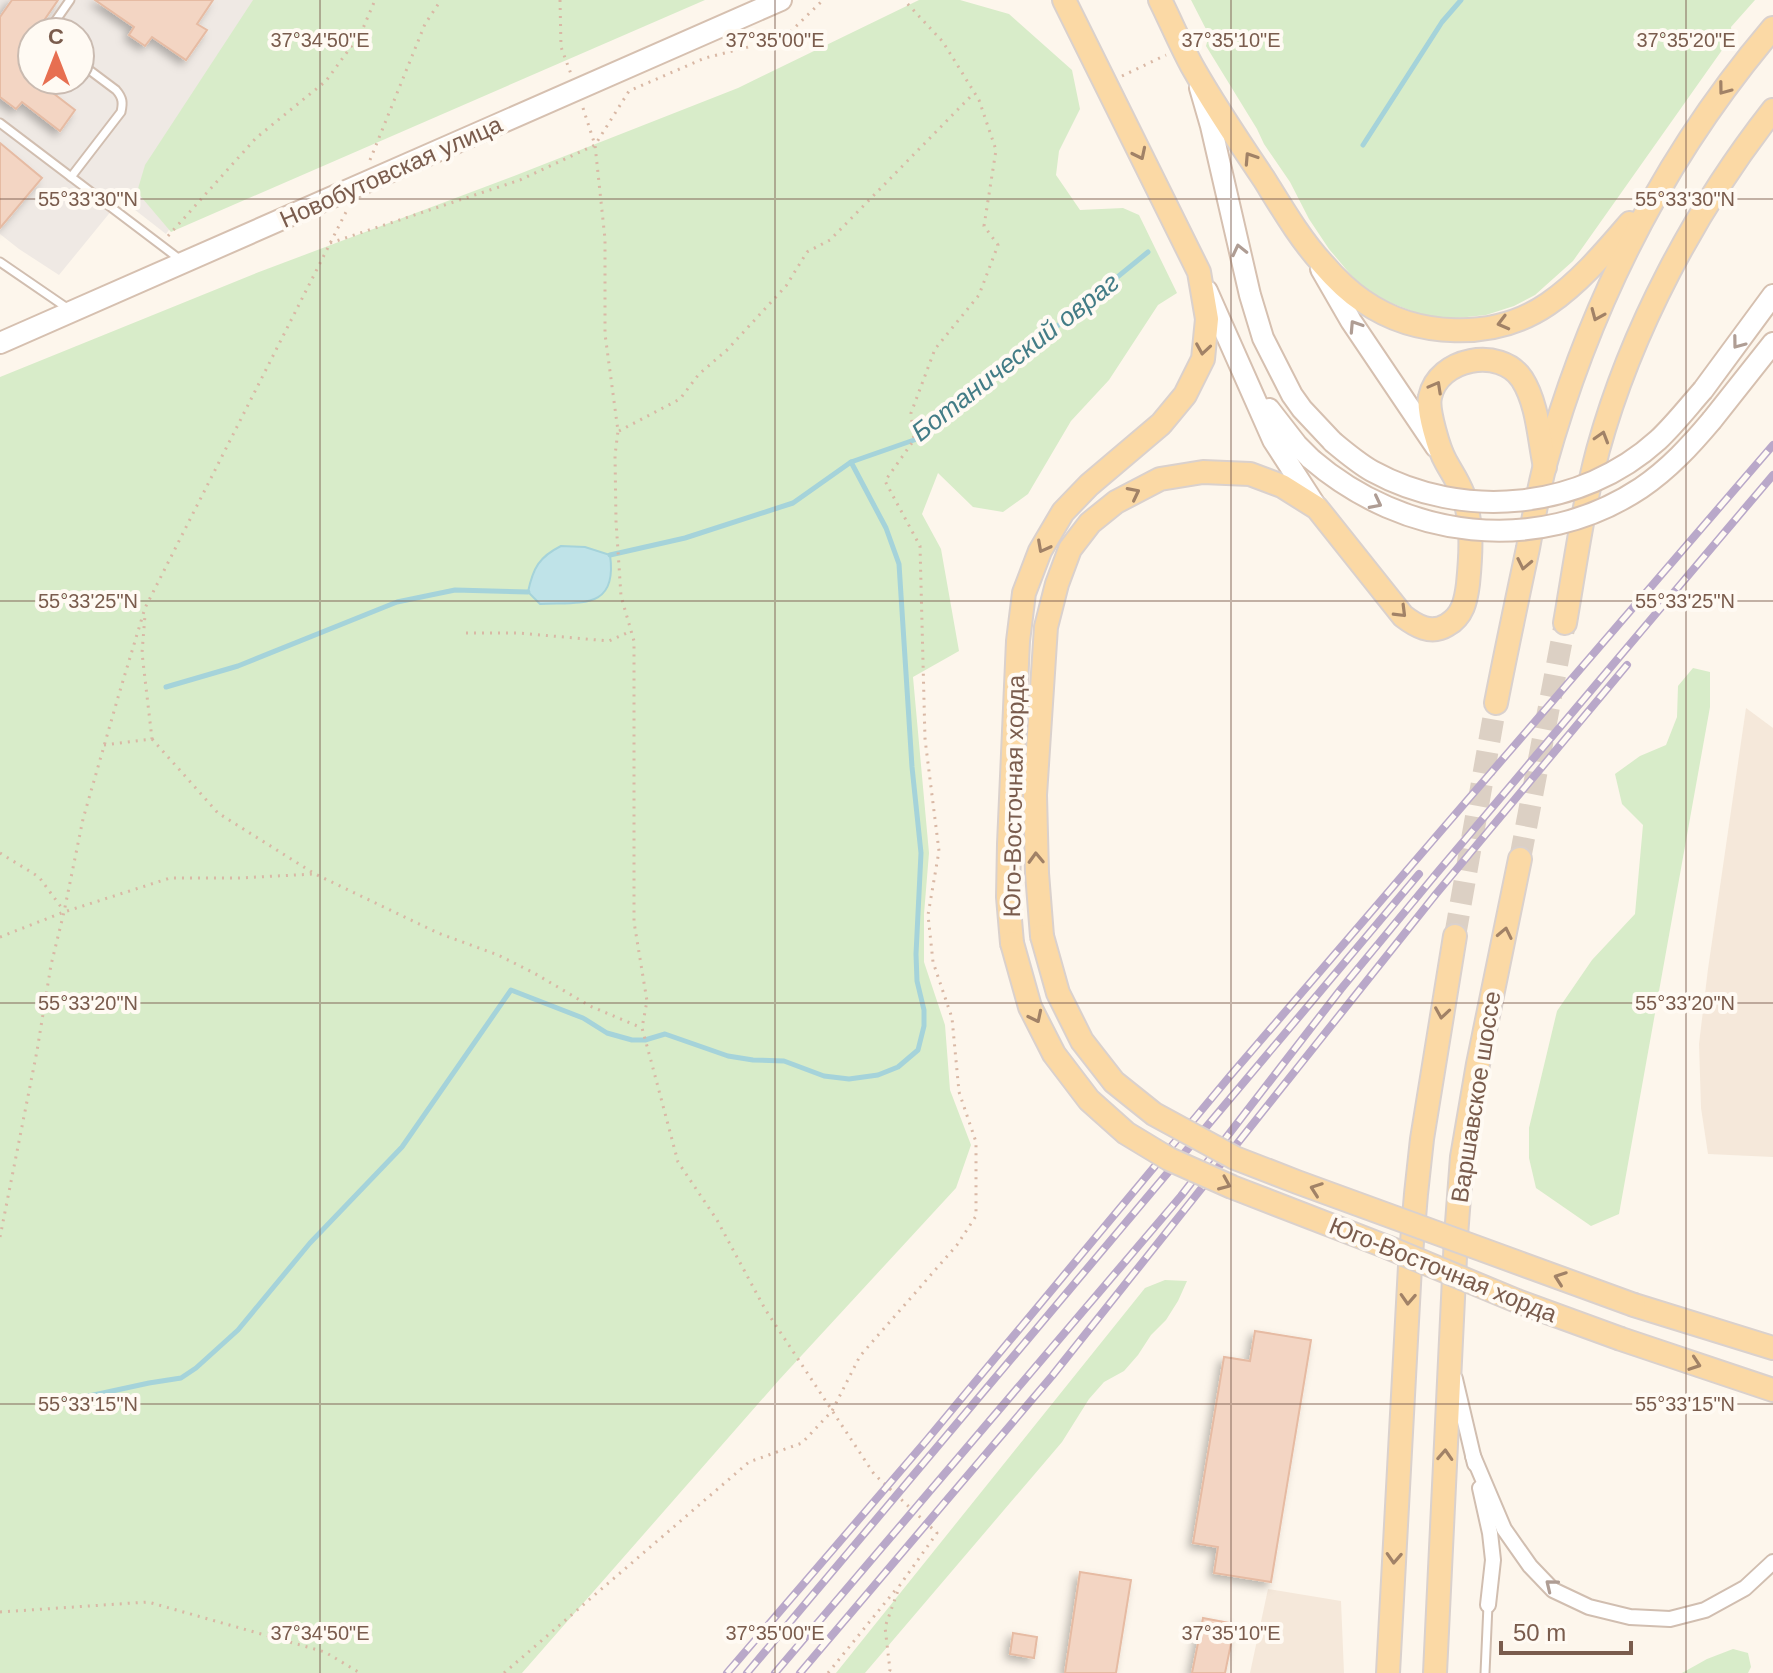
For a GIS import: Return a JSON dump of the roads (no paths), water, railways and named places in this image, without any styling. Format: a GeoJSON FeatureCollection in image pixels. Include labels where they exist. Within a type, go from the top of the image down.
{"type":"FeatureCollection","features":[{"type":"Feature","properties":{"kind":"main road"},"geometry":{"type":"LineString","coordinates":[[1160,0],[1235,135],[1321,263],[1364,302],[1407,322],[1431,328],[1478,329],[1503,325],[1524,317],[1546,305],[1590,268],[1664,182]]}},
{"type":"Feature","properties":{"kind":"main road","name":"Юго-Восточная хорда"},"geometry":{"type":"LineString","coordinates":[[1066,6],[1199,272],[1207,319],[1203,359],[1185,395],[1161,424],[1089,485],[1063,512],[1040,551],[1024,593],[1018,641],[1008,897],[1012,943],[1030,1007],[1054,1054],[1089,1100],[1126,1133],[1169,1159],[1517,1301],[1773,1390]]}},
{"type":"Feature","properties":{"kind":"main road"},"geometry":{"type":"LineString","coordinates":[[1496,703],[1545,467],[1566,398],[1599,311],[1641,221],[1693,133],[1773,28]]}},
{"type":"Feature","properties":{"kind":"main road"},"geometry":{"type":"LineString","coordinates":[[1565,623],[1587,492],[1624,373],[1684,245],[1731,167],[1773,110]]}},
{"type":"Feature","properties":{"kind":"main road","name":"Юго-Восточная хорда"},"geometry":{"type":"LineString","coordinates":[[1545,467],[1530,398],[1515,371],[1487,360],[1473,360],[1449,369],[1433,387],[1430,412],[1445,461],[1463,495],[1471,537],[1463,608],[1458,617],[1437,629],[1424,629],[1403,616],[1317,508],[1282,486],[1250,474],[1203,472],[1160,479],[1116,502],[1090,523],[1070,549],[1046,627],[1035,795],[1042,936],[1058,993],[1082,1041],[1114,1082],[1154,1114],[1235,1158],[1311,1188],[1634,1305],[1773,1348]]}},
{"type":"Feature","properties":{"kind":"main road","name":"Варшавское шоссе"},"geometry":{"type":"LineString","coordinates":[[1435,1673],[1462,1157],[1520,859]]}},
{"type":"Feature","properties":{"kind":"main road","name":"Варшавское шоссе"},"geometry":{"type":"LineString","coordinates":[[1388,1673],[1416,1194],[1455,936]]}},
{"type":"Feature","properties":{"kind":"street","name":"Новобутовская улица"},"geometry":{"type":"LineString","coordinates":[[0,343],[781,0]]}},
{"type":"Feature","properties":{"kind":"street"},"geometry":{"type":"LineString","coordinates":[[1188,55],[1211,126],[1263,338],[1292,395],[1333,442],[1373,471],[1421,491],[1471,501],[1514,502],[1559,494],[1607,475],[1663,434],[1703,390],[1773,295]]}},
{"type":"Feature","properties":{"kind":"street"},"geometry":{"type":"LineString","coordinates":[[1308,246],[1351,321],[1445,461]]}},
{"type":"Feature","properties":{"kind":"street"},"geometry":{"type":"LineString","coordinates":[[1199,272],[1273,440],[1317,508]]}},
{"type":"Feature","properties":{"kind":"street"},"geometry":{"type":"LineString","coordinates":[[1238,362],[1297,445],[1332,477],[1358,493],[1413,518],[1468,530],[1516,530],[1567,521],[1620,500],[1641,488],[1671,465],[1712,420],[1773,343]]}},
{"type":"Feature","properties":{"kind":"street"},"geometry":{"type":"LineString","coordinates":[[1450,1355],[1490,1533],[1493,1560],[1488,1605]]}},
{"type":"Feature","properties":{"kind":"street"},"geometry":{"type":"LineString","coordinates":[[1473,1456],[1504,1529],[1530,1566],[1553,1590],[1589,1607],[1630,1617],[1670,1619],[1705,1610],[1745,1588],[1773,1562]]}},
{"type":"Feature","properties":{"kind":"lane"},"geometry":{"type":"LineString","coordinates":[[71,177],[121,112],[123,103],[116,90],[96,75]]}},
{"type":"Feature","properties":{"kind":"lane"},"geometry":{"type":"LineString","coordinates":[[0,123],[183,262]]}},
{"type":"Feature","properties":{"kind":"lane"},"geometry":{"type":"LineString","coordinates":[[0,262],[71,311]]}},
{"type":"Feature","properties":{"kind":"lane"},"geometry":{"type":"LineString","coordinates":[[1485,1673],[1488,1605]]}},
{"type":"Feature","properties":{"kind":"water"},"geometry":{"type":"Polygon","coordinates":[[[561,546],[585,547],[610,555],[611,573],[602,595],[581,602],[540,604],[528,592],[538,564],[561,546]]]}},
{"type":"Feature","properties":{"kind":"waterway","name":"Ботанический овраг"},"geometry":{"type":"LineString","coordinates":[[1363,145],[1442,22],[1461,0]]}},
{"type":"Feature","properties":{"kind":"waterway","name":"Ботанический овраг"},"geometry":{"type":"LineString","coordinates":[[610,555],[685,538],[793,503],[851,462],[914,440],[1148,252]]}},
{"type":"Feature","properties":{"kind":"waterway"},"geometry":{"type":"LineString","coordinates":[[66,1401],[181,1378],[238,1330],[310,1243],[402,1147],[511,990],[583,1018],[607,1033],[632,1040],[665,1034],[728,1056],[784,1061],[824,1076],[849,1079],[878,1075],[898,1067],[918,1050],[924,1026],[916,954],[921,853],[912,767],[899,564],[886,528],[851,462]]}},
{"type":"Feature","properties":{"kind":"waterway"},"geometry":{"type":"LineString","coordinates":[[166,687],[238,666],[397,602],[455,590],[528,592]]}},
{"type":"Feature","properties":{"kind":"tunnel"},"geometry":{"type":"LineString","coordinates":[[1520,859],[1565,623]]}},
{"type":"Feature","properties":{"kind":"tunnel"},"geometry":{"type":"LineString","coordinates":[[1455,936],[1496,703]]}},
{"type":"Feature","properties":{"kind":"railway"},"geometry":{"type":"LineString","coordinates":[[727,1673],[926,1441],[1230,1076],[1773,445]]}},
{"type":"Feature","properties":{"kind":"railway"},"geometry":{"type":"LineString","coordinates":[[775,1673],[1181,1196],[1341,989],[1773,475]]}},
{"type":"Feature","properties":{"kind":"railway"},"geometry":{"type":"LineString","coordinates":[[800,1673],[1052,1376],[1436,894],[1627,665]]}},
{"type":"Feature","properties":{"kind":"railway"},"geometry":{"type":"LineString","coordinates":[[747,1673],[1419,874]]}}]}
